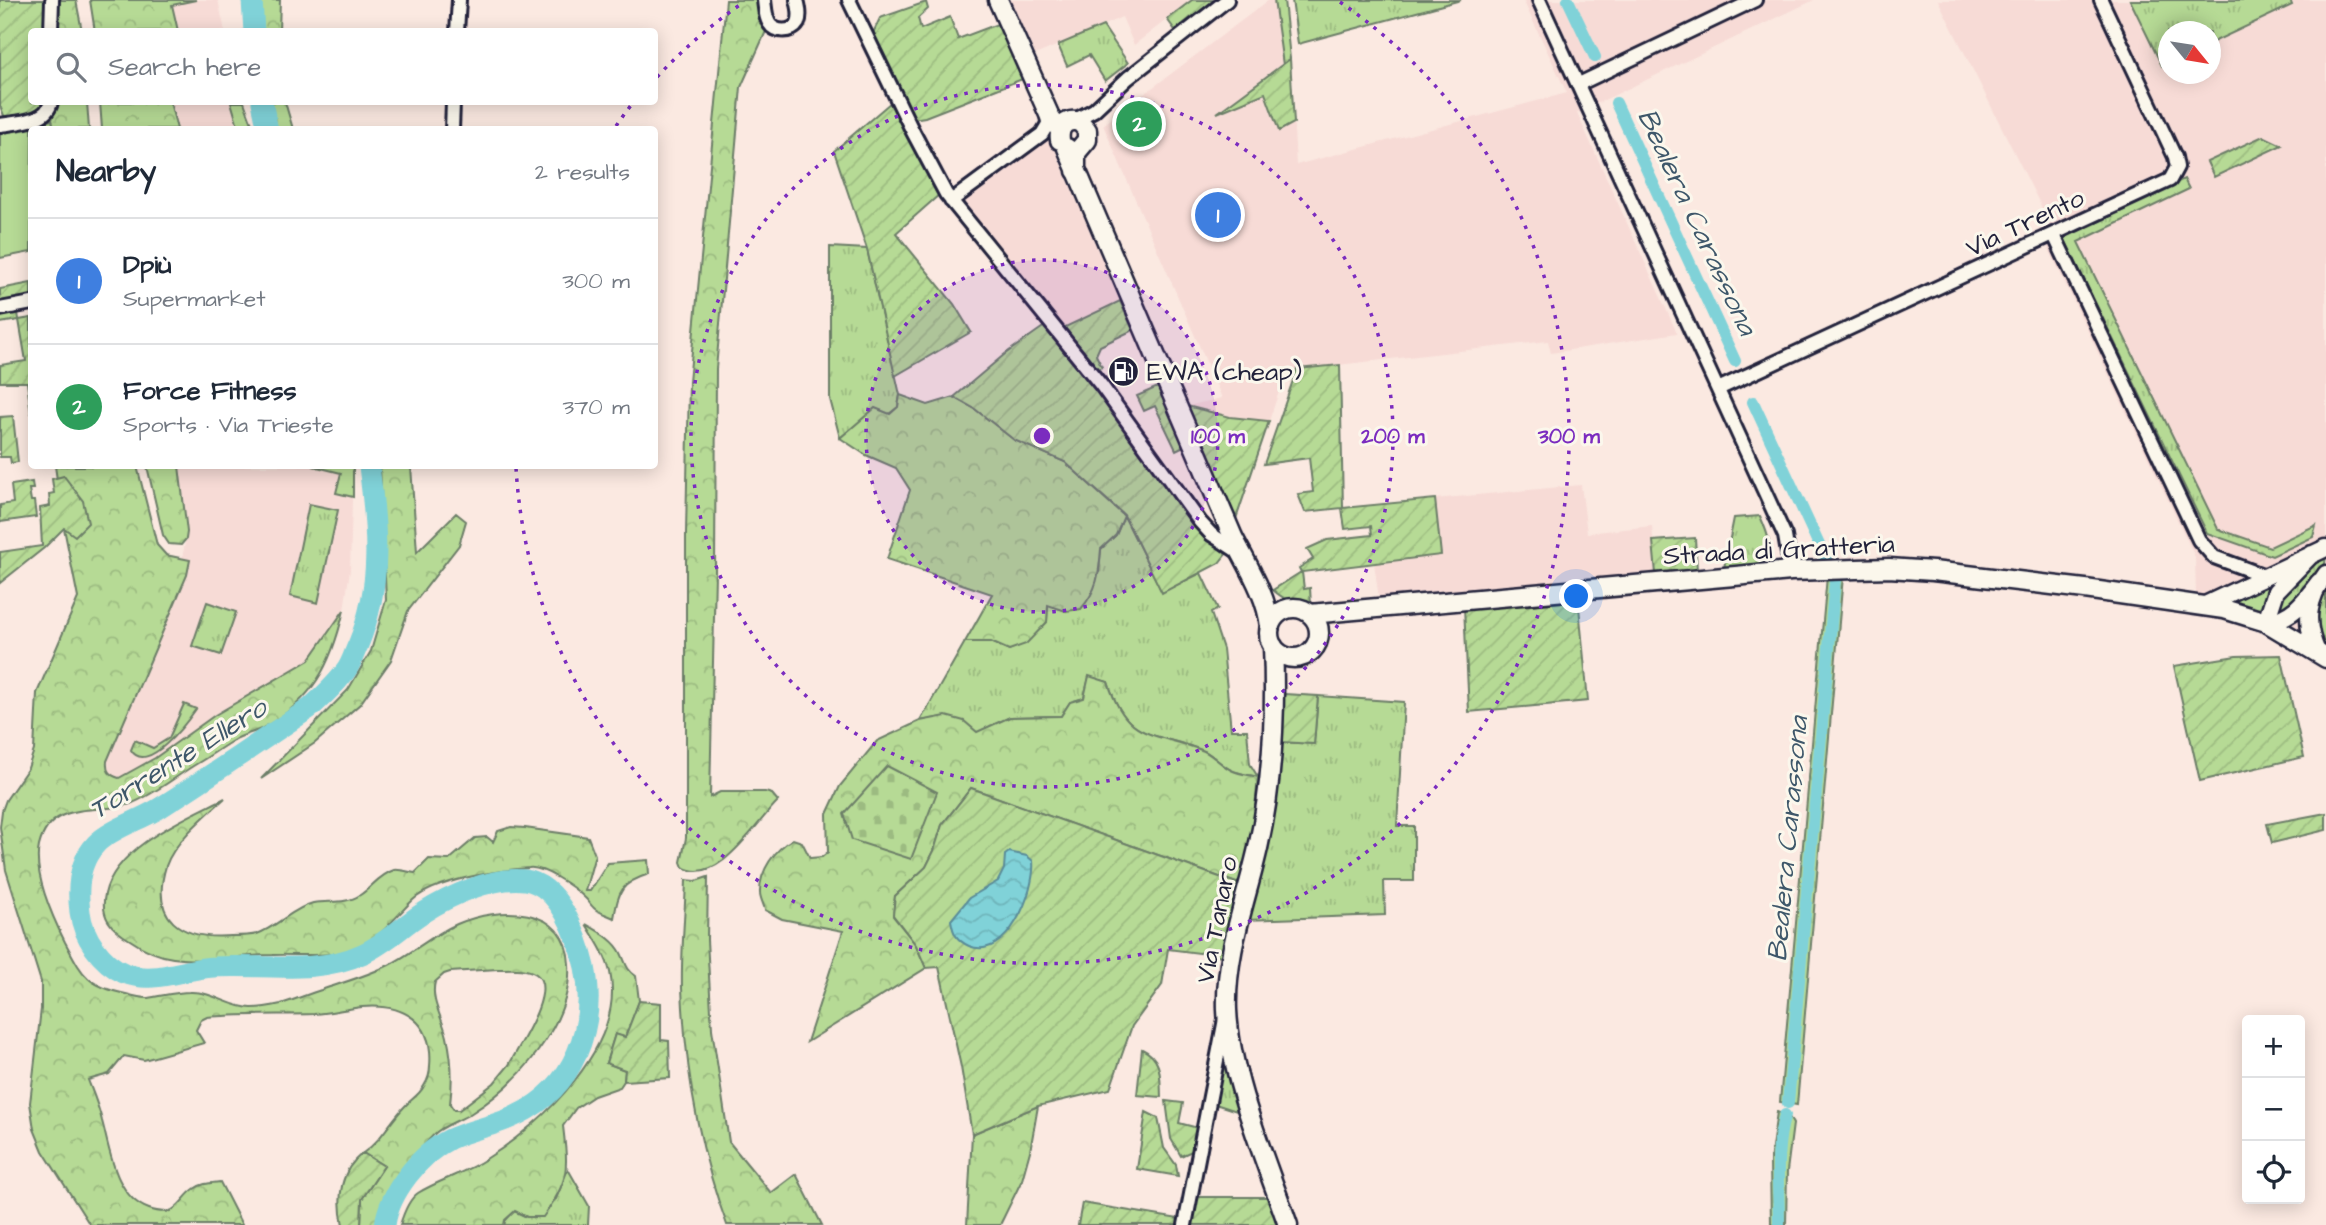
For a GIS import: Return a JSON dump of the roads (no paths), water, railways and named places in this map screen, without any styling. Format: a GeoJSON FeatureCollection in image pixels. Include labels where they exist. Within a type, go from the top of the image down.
{"type":"FeatureCollection","features":[{"type":"Feature","properties":{"kind":"main road"},"geometry":{"type":"LineString","coordinates":[[998,0],[1065,121],[1087,140],[1073,148]]}},
{"type":"Feature","properties":{"kind":"main road"},"geometry":{"type":"LineString","coordinates":[[1065,121],[1059,137],[1073,148],[1077,174],[1268,613],[1270,637],[1273,646],[1288,658],[1297,658],[1307,655],[1318,640],[1316,621],[1301,609],[1289,610],[1275,618],[1270,627]]}},
{"type":"Feature","properties":{"kind":"main road","name":"Strada di Gratteria"},"geometry":{"type":"LineString","coordinates":[[1310,614],[1791,570],[1889,568],[1933,571],[2205,605],[2266,622],[2321,655]]}},
{"type":"Feature","properties":{"kind":"main road"},"geometry":{"type":"LineString","coordinates":[[1255,581],[1272,600],[1289,610]]}},
{"type":"Feature","properties":{"kind":"main road"},"geometry":{"type":"LineString","coordinates":[[1319,630],[1347,610]]}},
{"type":"Feature","properties":{"kind":"main road","name":"Via Tanaro"},"geometry":{"type":"LineString","coordinates":[[1273,646],[1275,701],[1271,762],[1258,846],[1233,946],[1227,1009],[1242,1085],[1288,1225]]}},
{"type":"Feature","properties":{"kind":"main road","name":"Via Tanaro"},"geometry":{"type":"LineString","coordinates":[[1275,701],[1281,681],[1297,658]]}},
{"type":"Feature","properties":{"kind":"street"},"geometry":{"type":"LineString","coordinates":[[51,28],[52,0]]}},
{"type":"Feature","properties":{"kind":"street"},"geometry":{"type":"LineString","coordinates":[[457,28],[458,0]]}},
{"type":"Feature","properties":{"kind":"street"},"geometry":{"type":"LineString","coordinates":[[764,0],[769,23],[782,30],[793,28],[797,23],[800,13],[797,0]]}},
{"type":"Feature","properties":{"kind":"street"},"geometry":{"type":"LineString","coordinates":[[849,0],[913,132],[951,201],[1107,392],[1200,522],[1212,534],[1241,553]]}},
{"type":"Feature","properties":{"kind":"street"},"geometry":{"type":"LineString","coordinates":[[951,201],[1042,134],[1048,124],[1094,110],[1128,78],[1227,0]]}},
{"type":"Feature","properties":{"kind":"street"},"geometry":{"type":"LineString","coordinates":[[1539,0],[1787,541],[1791,570]]}},
{"type":"Feature","properties":{"kind":"street"},"geometry":{"type":"LineString","coordinates":[[1579,84],[1755,0]]}},
{"type":"Feature","properties":{"kind":"street","name":"Via Trento"},"geometry":{"type":"LineString","coordinates":[[1718,389],[2054,235],[2173,177],[2175,157],[2101,0]]}},
{"type":"Feature","properties":{"kind":"street"},"geometry":{"type":"LineString","coordinates":[[0,125],[43,116],[50,105]]}},
{"type":"Feature","properties":{"kind":"street"},"geometry":{"type":"LineString","coordinates":[[452,126],[453,105]]}},
{"type":"Feature","properties":{"kind":"street"},"geometry":{"type":"LineString","coordinates":[[2054,235],[2199,540],[2214,557],[2265,576]]}},
{"type":"Feature","properties":{"kind":"street"},"geometry":{"type":"LineString","coordinates":[[0,309],[28,304]]}},
{"type":"Feature","properties":{"kind":"street"},"geometry":{"type":"LineString","coordinates":[[2205,605],[2319,551]]}},
{"type":"Feature","properties":{"kind":"street"},"geometry":{"type":"LineString","coordinates":[[2319,551],[2276,591],[2266,622],[2281,619],[2295,611],[2323,578]]}},
{"type":"Feature","properties":{"kind":"street"},"geometry":{"type":"LineString","coordinates":[[2321,655],[2308,624],[2311,602],[2323,578]]}},
{"type":"Feature","properties":{"kind":"street"},"geometry":{"type":"LineString","coordinates":[[1185,1225],[1220,1033],[1227,1009]]}},
{"type":"Feature","properties":{"kind":"water"},"geometry":{"type":"Polygon","coordinates":[[[1009,852],[1027,856],[1033,861],[1030,889],[1024,905],[1007,934],[995,944],[983,948],[969,946],[956,936],[951,920],[969,898],[998,881],[1004,869],[1005,855],[1009,852]]]}},
{"type":"Feature","properties":{"kind":"waterway","name":"Torrente Ellero"},"geometry":{"type":"LineString","coordinates":[[252,0],[254,28]]}},
{"type":"Feature","properties":{"kind":"waterway","name":"Bealera Carassona"},"geometry":{"type":"LineString","coordinates":[[1568,0],[1595,57]]}},
{"type":"Feature","properties":{"kind":"waterway","name":"Bealera Carassona"},"geometry":{"type":"LineString","coordinates":[[1616,103],[1735,361]]}},
{"type":"Feature","properties":{"kind":"waterway","name":"Torrente Ellero"},"geometry":{"type":"LineString","coordinates":[[263,105],[267,126]]}},
{"type":"Feature","properties":{"kind":"waterway","name":"Bealera Carassona"},"geometry":{"type":"LineString","coordinates":[[1753,402],[1826,560]]}},
{"type":"Feature","properties":{"kind":"waterway","name":"Torrente Ellero"},"geometry":{"type":"LineString","coordinates":[[369,469],[376,534],[375,578],[366,623],[347,669],[310,708],[158,809],[96,844],[83,867],[79,894],[85,931],[101,956],[124,973],[158,977],[214,967],[308,967],[326,964],[370,950],[432,907],[485,884],[525,880],[548,891],[566,914],[578,941],[585,967],[587,1012],[577,1053],[567,1072],[537,1103],[509,1119],[450,1139],[428,1154],[399,1188],[385,1225]]}},
{"type":"Feature","properties":{"kind":"waterway","name":"Bealera Carassona"},"geometry":{"type":"LineString","coordinates":[[1788,1103],[1835,580]]}},
{"type":"Feature","properties":{"kind":"waterway","name":"Bealera Carassona"},"geometry":{"type":"LineString","coordinates":[[1779,1225],[1778,1156],[1785,1115]]}},
{"type":"Feature","properties":{"kind":"place","name":"Force Fitness"},"geometry":{"type":"Point","coordinates":[1139,124]}},
{"type":"Feature","properties":{"kind":"place","name":"Dpiù"},"geometry":{"type":"Point","coordinates":[1218,215]}},
{"type":"Feature","properties":{"kind":"place","name":"EWA (cheap)"},"geometry":{"type":"Point","coordinates":[1124,372]}}]}
